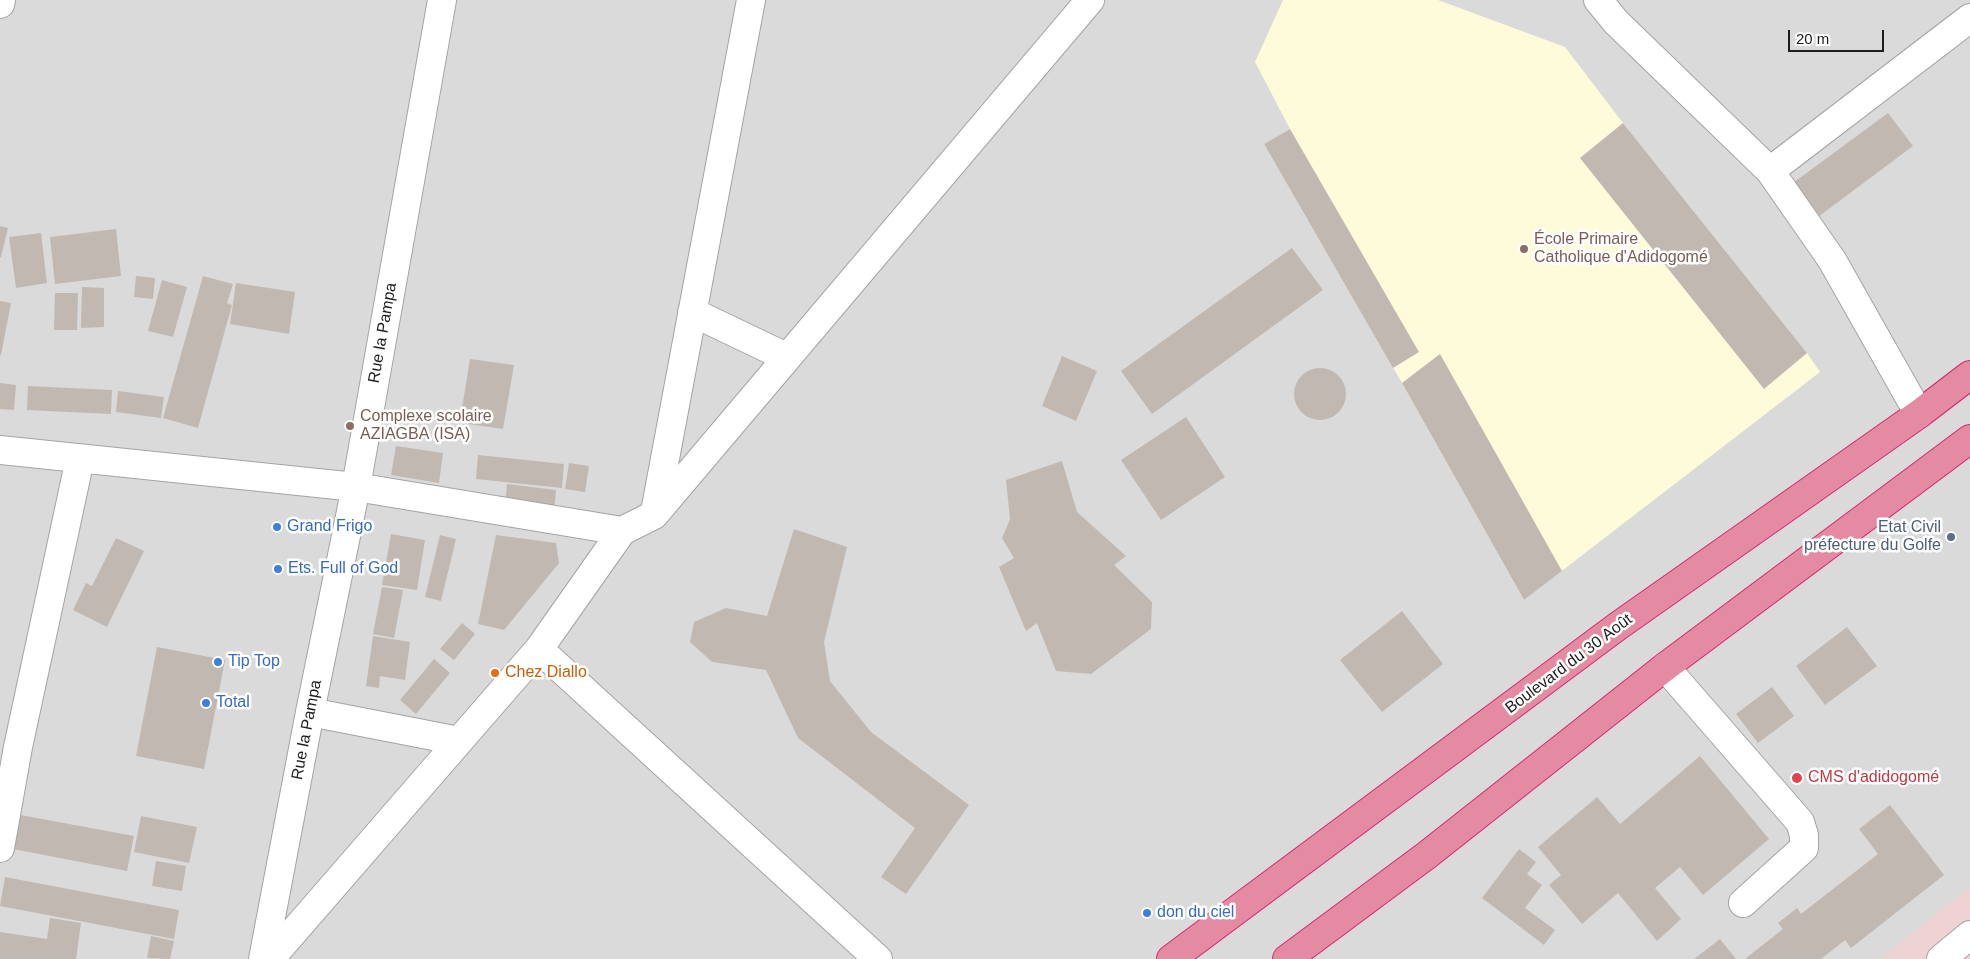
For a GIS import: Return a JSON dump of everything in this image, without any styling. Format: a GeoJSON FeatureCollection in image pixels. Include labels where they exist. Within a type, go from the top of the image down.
{"type":"FeatureCollection","features":[{"type":"Feature","properties":{"kind":"highway","name":"Boulevard du 30 Août"},"geometry":{"type":"LineString","coordinates":[[1171,959],[1618,626],[1919,414],[1970,375]]}},
{"type":"Feature","properties":{"kind":"highway"},"geometry":{"type":"LineString","coordinates":[[1288,959],[1427,855],[1665,667],[1970,439]]}},
{"type":"Feature","properties":{"kind":"street","name":"Rue la Pampa"},"geometry":{"type":"LineString","coordinates":[[263,959],[310,712],[356,487],[442,0]]}},
{"type":"Feature","properties":{"kind":"street"},"geometry":{"type":"LineString","coordinates":[[654,515],[750,0]]}},
{"type":"Feature","properties":{"kind":"street"},"geometry":{"type":"LineString","coordinates":[[270,959],[538,649],[622,531],[654,515],[1090,0]]}},
{"type":"Feature","properties":{"kind":"street"},"geometry":{"type":"LineString","coordinates":[[1598,0],[1616,22],[1770,170],[1832,260],[1919,414]]}},
{"type":"Feature","properties":{"kind":"street"},"geometry":{"type":"LineString","coordinates":[[1770,170],[1970,18]]}},
{"type":"Feature","properties":{"kind":"street"},"geometry":{"type":"LineString","coordinates":[[692,312],[786,357]]}},
{"type":"Feature","properties":{"kind":"street"},"geometry":{"type":"LineString","coordinates":[[0,450],[356,487],[622,531]]}},
{"type":"Feature","properties":{"kind":"street"},"geometry":{"type":"LineString","coordinates":[[0,848],[9,747],[80,459]]}},
{"type":"Feature","properties":{"kind":"street"},"geometry":{"type":"LineString","coordinates":[[538,649],[878,959]]}},
{"type":"Feature","properties":{"kind":"street"},"geometry":{"type":"LineString","coordinates":[[1665,667],[1800,822],[1804,836],[1804,848],[1743,903]]}},
{"type":"Feature","properties":{"kind":"street"},"geometry":{"type":"LineString","coordinates":[[310,712],[459,741]]}},
{"type":"Feature","properties":{"kind":"street"},"geometry":{"type":"LineString","coordinates":[[1941,959],[1970,935]]}},
{"type":"Feature","properties":{"kind":"shaded area"},"geometry":{"type":"Polygon","coordinates":[[[0,0],[1970,0],[1970,959],[0,959],[0,0]]]}},
{"type":"Feature","properties":{"kind":"shaded area","name":"École Primaire Catholique d'Adidogomé"},"geometry":{"type":"Polygon","coordinates":[[[1283,0],[1438,0],[1565,47],[1623,123],[1807,353],[1820,372],[1524,600],[1402,383],[1264,144],[1290,129],[1255,62],[1283,0]]]}},
{"type":"Feature","properties":{"kind":"shaded area"},"geometry":{"type":"Polygon","coordinates":[[[1970,887],[1970,959],[1880,959],[1970,887]]]}},
{"type":"Feature","properties":{"kind":"building"},"geometry":{"type":"Polygon","coordinates":[[[1888,113],[1913,146],[1818,217],[1793,183],[1888,113]]]}},
{"type":"Feature","properties":{"kind":"building"},"geometry":{"type":"Polygon","coordinates":[[[1623,123],[1807,353],[1764,389],[1580,158],[1623,123]]]}},
{"type":"Feature","properties":{"kind":"building"},"geometry":{"type":"Polygon","coordinates":[[[1290,129],[1419,352],[1393,368],[1264,144],[1290,129]]]}},
{"type":"Feature","properties":{"kind":"building"},"geometry":{"type":"Polygon","coordinates":[[[0,226],[8,228],[1,257],[0,257],[0,226]]]}},
{"type":"Feature","properties":{"kind":"building"},"geometry":{"type":"Polygon","coordinates":[[[116,229],[121,276],[55,284],[50,237],[116,229]]]}},
{"type":"Feature","properties":{"kind":"building"},"geometry":{"type":"Polygon","coordinates":[[[41,233],[47,283],[16,288],[9,237],[41,233]]]}},
{"type":"Feature","properties":{"kind":"building"},"geometry":{"type":"Polygon","coordinates":[[[1292,248],[1323,290],[1152,414],[1121,371],[1292,248]]]}},
{"type":"Feature","properties":{"kind":"building"},"geometry":{"type":"Polygon","coordinates":[[[136,276],[155,278],[153,299],[134,297],[136,276]]]}},
{"type":"Feature","properties":{"kind":"building"},"geometry":{"type":"Polygon","coordinates":[[[203,276],[233,284],[227,303],[232,305],[198,428],[163,418],[203,276]]]}},
{"type":"Feature","properties":{"kind":"building"},"geometry":{"type":"Polygon","coordinates":[[[162,280],[187,287],[173,337],[148,331],[162,280]]]}},
{"type":"Feature","properties":{"kind":"building"},"geometry":{"type":"Polygon","coordinates":[[[236,283],[295,292],[289,334],[230,324],[236,283]]]}},
{"type":"Feature","properties":{"kind":"building"},"geometry":{"type":"Polygon","coordinates":[[[82,287],[104,288],[104,327],[81,328],[82,287]]]}},
{"type":"Feature","properties":{"kind":"building"},"geometry":{"type":"Polygon","coordinates":[[[55,293],[78,293],[77,330],[54,330],[55,293]]]}},
{"type":"Feature","properties":{"kind":"building"},"geometry":{"type":"Polygon","coordinates":[[[0,301],[11,303],[1,355],[0,355],[0,301]]]}},
{"type":"Feature","properties":{"kind":"building"},"geometry":{"type":"Polygon","coordinates":[[[1440,354],[1562,571],[1524,600],[1402,383],[1440,354]]]}},
{"type":"Feature","properties":{"kind":"building"},"geometry":{"type":"Polygon","coordinates":[[[1062,356],[1097,371],[1076,421],[1042,406],[1062,356]]]}},
{"type":"Feature","properties":{"kind":"building"},"geometry":{"type":"Polygon","coordinates":[[[470,359],[514,365],[503,429],[468,424],[470,410],[462,408],[470,359]]]}},
{"type":"Feature","properties":{"kind":"building"},"geometry":{"type":"Polygon","coordinates":[[[1315,368],[1325,368],[1339,375],[1346,389],[1346,399],[1339,413],[1325,420],[1315,420],[1305,416],[1298,409],[1294,399],[1294,389],[1298,379],[1305,372],[1315,368]]]}},
{"type":"Feature","properties":{"kind":"building"},"geometry":{"type":"Polygon","coordinates":[[[0,383],[16,385],[14,410],[0,409],[0,383]]]}},
{"type":"Feature","properties":{"kind":"building"},"geometry":{"type":"Polygon","coordinates":[[[28,386],[112,390],[111,414],[27,410],[28,386]]]}},
{"type":"Feature","properties":{"kind":"building"},"geometry":{"type":"Polygon","coordinates":[[[118,391],[164,397],[161,418],[116,412],[118,391]]]}},
{"type":"Feature","properties":{"kind":"building"},"geometry":{"type":"Polygon","coordinates":[[[1186,417],[1225,477],[1161,520],[1121,460],[1186,417]]]}},
{"type":"Feature","properties":{"kind":"building"},"geometry":{"type":"Polygon","coordinates":[[[396,446],[443,453],[439,483],[391,475],[396,446]]]}},
{"type":"Feature","properties":{"kind":"building"},"geometry":{"type":"Polygon","coordinates":[[[478,455],[564,464],[562,488],[476,479],[478,455]]]}},
{"type":"Feature","properties":{"kind":"building"},"geometry":{"type":"Polygon","coordinates":[[[1062,461],[1077,512],[1126,556],[1114,565],[1152,602],[1151,629],[1091,674],[1056,671],[1037,623],[1026,631],[999,567],[1014,558],[1002,538],[1010,519],[1006,480],[1062,461]]]}},
{"type":"Feature","properties":{"kind":"building"},"geometry":{"type":"Polygon","coordinates":[[[569,463],[589,466],[585,492],[565,489],[569,463]]]}},
{"type":"Feature","properties":{"kind":"building"},"geometry":{"type":"Polygon","coordinates":[[[507,484],[556,490],[554,512],[505,505],[507,484]]]}},
{"type":"Feature","properties":{"kind":"building"},"geometry":{"type":"Polygon","coordinates":[[[794,529],[847,547],[824,642],[830,681],[871,732],[969,805],[906,894],[881,877],[915,828],[798,738],[766,670],[712,662],[690,642],[694,622],[726,608],[767,616],[794,529]]]}},
{"type":"Feature","properties":{"kind":"building"},"geometry":{"type":"Polygon","coordinates":[[[391,534],[425,540],[417,590],[382,585],[391,534]]]}},
{"type":"Feature","properties":{"kind":"building"},"geometry":{"type":"Polygon","coordinates":[[[440,535],[456,539],[441,601],[425,597],[440,535]]]}},
{"type":"Feature","properties":{"kind":"building"},"geometry":{"type":"Polygon","coordinates":[[[496,535],[556,543],[559,563],[504,630],[478,624],[496,535]]]}},
{"type":"Feature","properties":{"kind":"building"},"geometry":{"type":"Polygon","coordinates":[[[116,538],[144,551],[107,627],[73,610],[86,583],[92,586],[116,538]]]}},
{"type":"Feature","properties":{"kind":"building"},"geometry":{"type":"Polygon","coordinates":[[[382,587],[403,590],[394,638],[373,634],[382,587]]]}},
{"type":"Feature","properties":{"kind":"building"},"geometry":{"type":"Polygon","coordinates":[[[1402,611],[1443,664],[1382,712],[1340,660],[1402,611]]]}},
{"type":"Feature","properties":{"kind":"building"},"geometry":{"type":"Polygon","coordinates":[[[462,623],[475,634],[454,660],[440,649],[462,623]]]}},
{"type":"Feature","properties":{"kind":"building"},"geometry":{"type":"Polygon","coordinates":[[[1847,627],[1877,666],[1825,705],[1796,666],[1847,627]]]}},
{"type":"Feature","properties":{"kind":"building"},"geometry":{"type":"Polygon","coordinates":[[[373,636],[410,642],[405,680],[380,676],[379,688],[366,686],[373,636]]]}},
{"type":"Feature","properties":{"kind":"building"},"geometry":{"type":"Polygon","coordinates":[[[157,647],[225,660],[204,769],[136,756],[157,647]]]}},
{"type":"Feature","properties":{"kind":"building"},"geometry":{"type":"Polygon","coordinates":[[[434,659],[450,673],[416,714],[400,700],[434,659]]]}},
{"type":"Feature","properties":{"kind":"building"},"geometry":{"type":"Polygon","coordinates":[[[1772,687],[1794,716],[1758,743],[1736,714],[1772,687]]]}},
{"type":"Feature","properties":{"kind":"building"},"geometry":{"type":"Polygon","coordinates":[[[1700,756],[1769,839],[1703,895],[1680,867],[1655,888],[1681,919],[1657,941],[1618,893],[1582,924],[1549,885],[1561,875],[1538,847],[1597,797],[1620,824],[1700,756]]]}},
{"type":"Feature","properties":{"kind":"building"},"geometry":{"type":"Polygon","coordinates":[[[1890,805],[1944,875],[1851,948],[1845,940],[1821,959],[1745,959],[1783,929],[1778,923],[1797,908],[1801,914],[1878,854],[1859,829],[1890,805]]]}},
{"type":"Feature","properties":{"kind":"building"},"geometry":{"type":"Polygon","coordinates":[[[15,814],[134,836],[127,871],[8,848],[15,814]]]}},
{"type":"Feature","properties":{"kind":"building"},"geometry":{"type":"Polygon","coordinates":[[[141,816],[197,827],[189,863],[134,852],[141,816]]]}},
{"type":"Feature","properties":{"kind":"building"},"geometry":{"type":"Polygon","coordinates":[[[1519,849],[1536,862],[1527,874],[1542,885],[1525,908],[1555,930],[1544,945],[1482,898],[1519,849]]]}},
{"type":"Feature","properties":{"kind":"building"},"geometry":{"type":"Polygon","coordinates":[[[156,861],[186,866],[182,891],[152,886],[156,861]]]}},
{"type":"Feature","properties":{"kind":"building"},"geometry":{"type":"Polygon","coordinates":[[[5,877],[179,910],[174,939],[0,906],[5,877]]]}},
{"type":"Feature","properties":{"kind":"building"},"geometry":{"type":"Polygon","coordinates":[[[50,918],[81,923],[76,959],[0,959],[0,932],[47,939],[50,918]]]}},
{"type":"Feature","properties":{"kind":"building"},"geometry":{"type":"Polygon","coordinates":[[[151,936],[174,941],[170,959],[147,958],[151,936]]]}},
{"type":"Feature","properties":{"kind":"building"},"geometry":{"type":"Polygon","coordinates":[[[1720,939],[1736,959],[1694,959],[1720,939]]]}},
{"type":"Feature","properties":{"kind":"place","name":"École Primaire Catholique d'Adidogomé"},"geometry":{"type":"Point","coordinates":[1524,249]}},
{"type":"Feature","properties":{"kind":"place","name":"Complexe scolaire AZIAGBA (ISA)"},"geometry":{"type":"Point","coordinates":[350,426]}},
{"type":"Feature","properties":{"kind":"place","name":"Grand Frigo"},"geometry":{"type":"Point","coordinates":[277,527]}},
{"type":"Feature","properties":{"kind":"place","name":"Etat Civil préfecture du Golfe"},"geometry":{"type":"Point","coordinates":[1951,537]}},
{"type":"Feature","properties":{"kind":"place","name":"Ets. Full of God"},"geometry":{"type":"Point","coordinates":[278,569]}},
{"type":"Feature","properties":{"kind":"place","name":"Tip Top"},"geometry":{"type":"Point","coordinates":[218,662]}},
{"type":"Feature","properties":{"kind":"place","name":"Chez Diallo"},"geometry":{"type":"Point","coordinates":[495,673]}},
{"type":"Feature","properties":{"kind":"place","name":"Total"},"geometry":{"type":"Point","coordinates":[206,703]}},
{"type":"Feature","properties":{"kind":"place","name":"CMS d'adidogomé"},"geometry":{"type":"Point","coordinates":[1797,778]}},
{"type":"Feature","properties":{"kind":"place","name":"don du ciel"},"geometry":{"type":"Point","coordinates":[1147,913]}}]}
